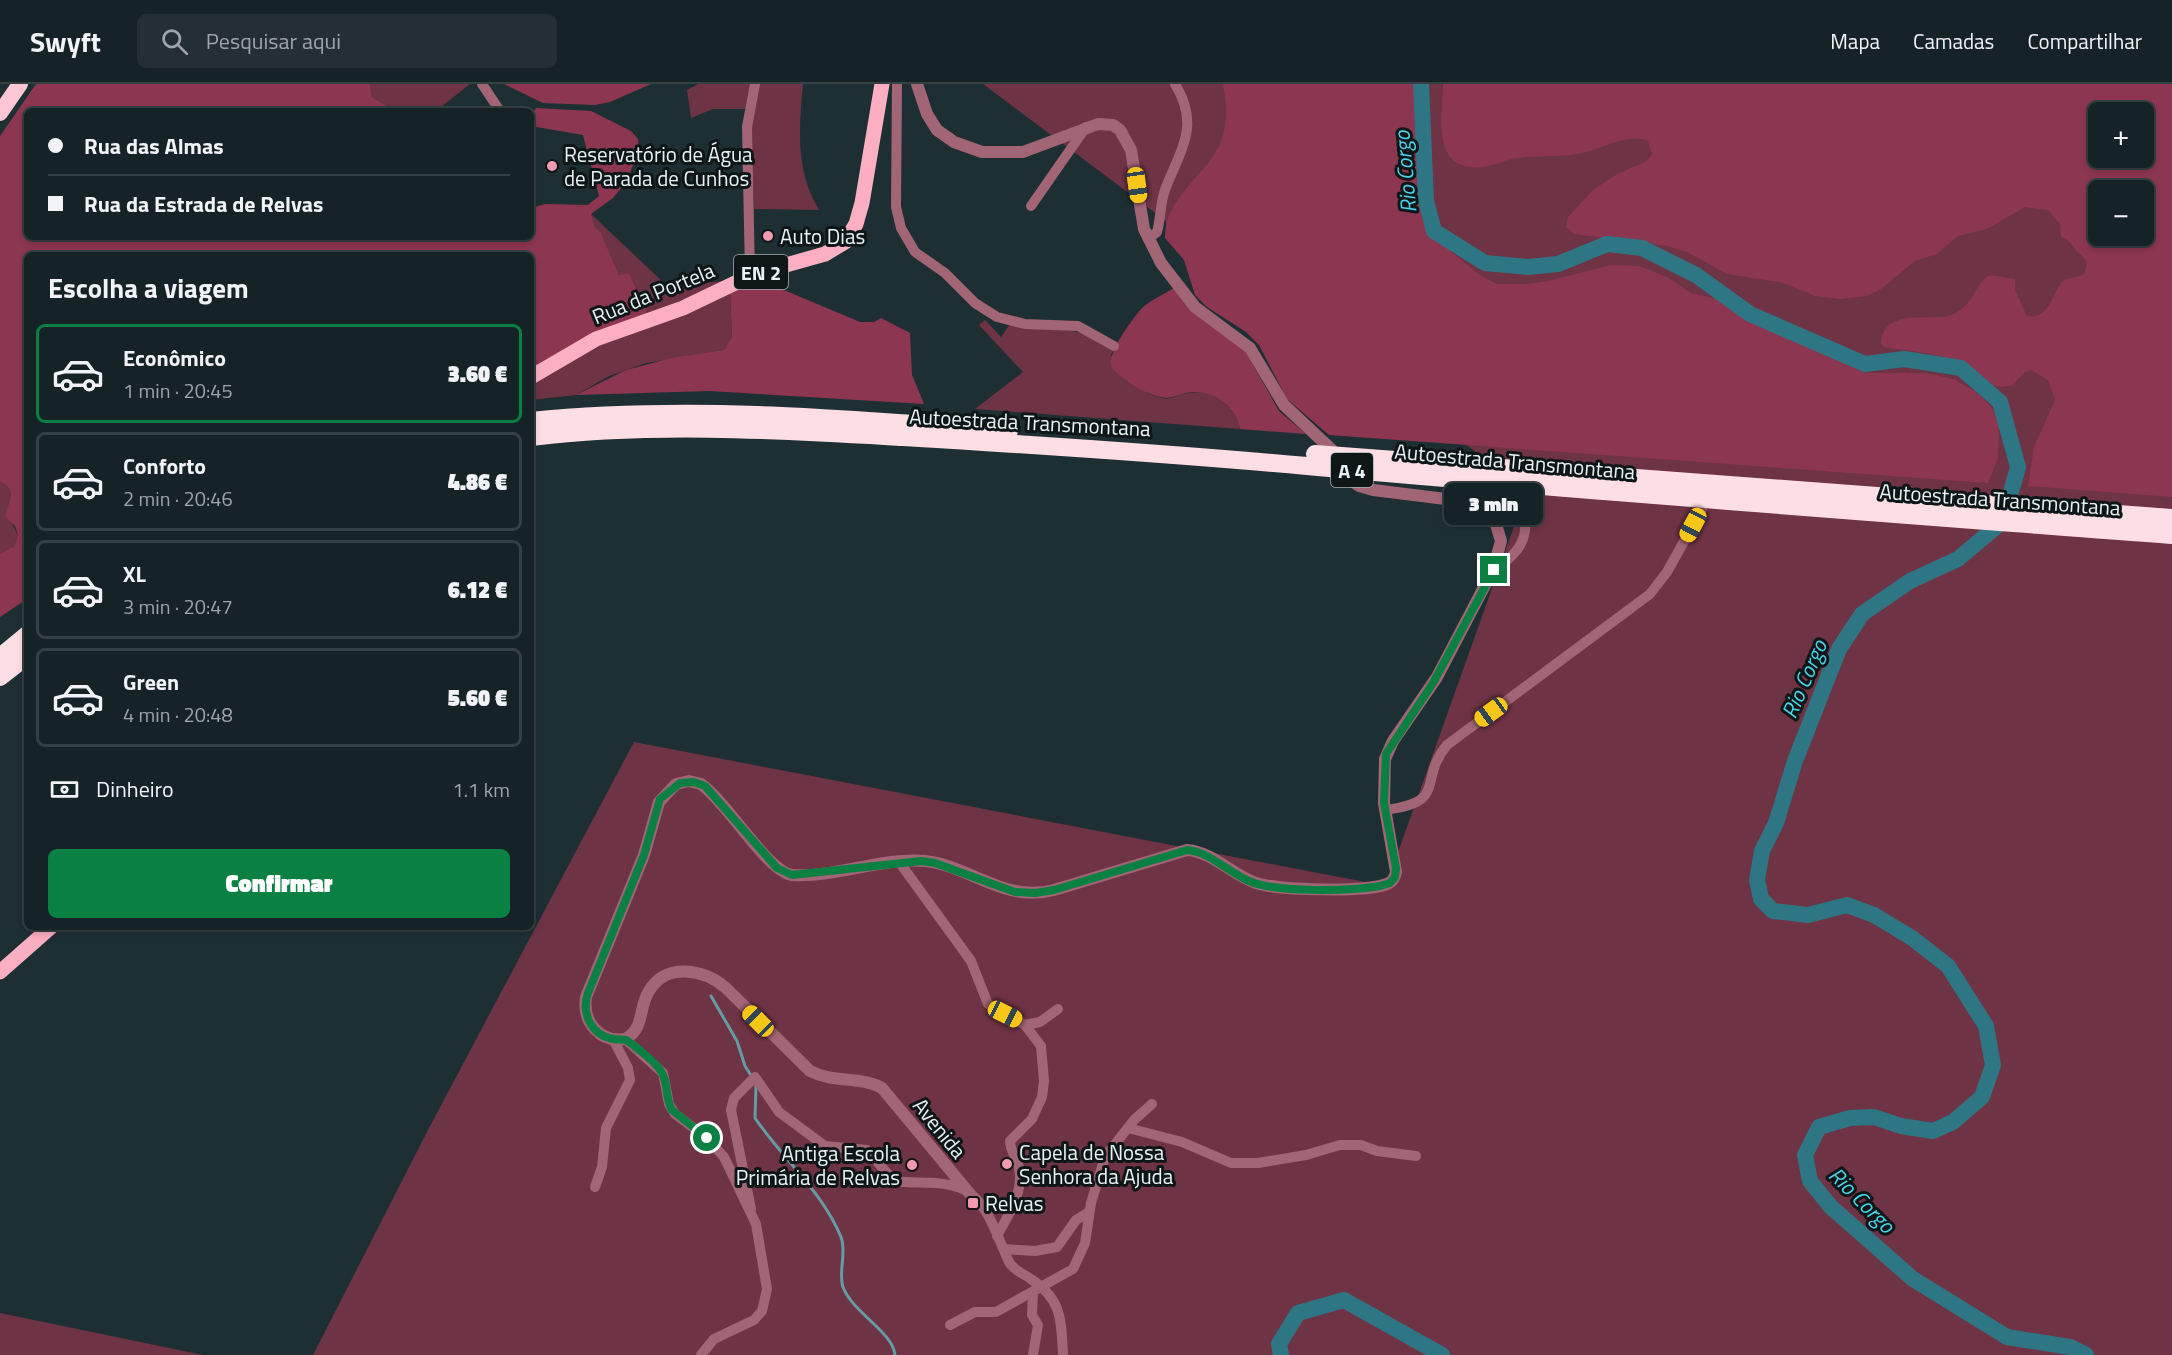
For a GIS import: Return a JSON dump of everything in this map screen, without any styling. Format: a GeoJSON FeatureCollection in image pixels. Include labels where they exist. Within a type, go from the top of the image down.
{"type":"FeatureCollection","features":[{"type":"Feature","properties":{"kind":"highway"},"geometry":{"type":"LineString","coordinates":[[0,100],[11,84]]}},
{"type":"Feature","properties":{"kind":"highway"},"geometry":{"type":"LineString","coordinates":[[0,113],[20,84]]}},
{"type":"Feature","properties":{"kind":"highway","name":"Autoestrada Transmontana"},"geometry":{"type":"LineString","coordinates":[[534,421],[602,416],[694,414],[808,417],[2172,518]]}},
{"type":"Feature","properties":{"kind":"highway","name":"Autoestrada Transmontana"},"geometry":{"type":"LineString","coordinates":[[534,437],[579,432],[691,428],[1135,450],[1516,484],[2172,535]]}},
{"type":"Feature","properties":{"kind":"highway"},"geometry":{"type":"LineString","coordinates":[[0,643],[24,626]]}},
{"type":"Feature","properties":{"kind":"highway"},"geometry":{"type":"LineString","coordinates":[[0,657],[24,637]]}},
{"type":"Feature","properties":{"kind":"highway"},"geometry":{"type":"LineString","coordinates":[[0,677],[24,658]]}},
{"type":"Feature","properties":{"kind":"main road","name":"Rua da Portela"},"geometry":{"type":"LineString","coordinates":[[534,375],[589,342],[677,311],[750,275],[825,254],[849,237],[862,203],[882,84]]}},
{"type":"Feature","properties":{"kind":"main road"},"geometry":{"type":"LineString","coordinates":[[0,972],[48,930]]}},
{"type":"Feature","properties":{"kind":"street"},"geometry":{"type":"LineString","coordinates":[[482,84],[498,108]]}},
{"type":"Feature","properties":{"kind":"street"},"geometry":{"type":"LineString","coordinates":[[750,275],[747,127],[754,84]]}},
{"type":"Feature","properties":{"kind":"street"},"geometry":{"type":"LineString","coordinates":[[897,84],[896,207],[901,228],[915,252],[945,273],[975,303],[997,316],[1025,324],[1078,326],[1114,346]]}},
{"type":"Feature","properties":{"kind":"street"},"geometry":{"type":"LineString","coordinates":[[751,1209],[722,1154],[704,1135],[682,1121],[671,1109],[663,1073],[619,1039],[591,1026],[586,1015],[586,997],[644,855],[658,802],[676,784],[689,781],[705,786],[777,868],[787,874],[931,862],[1009,890],[1035,893],[1054,890],[1187,850],[1200,853],[1248,880],[1262,885],[1367,888],[1390,883],[1396,872],[1385,810],[1386,754],[1433,683],[1494,570],[1501,541],[1498,527],[1490,515],[1470,502],[1381,492],[1354,483],[1332,450],[1284,405],[1250,348],[1191,303],[1157,258],[1141,216],[1131,150],[1126,137],[1108,124],[1086,127],[1023,152],[1002,154],[975,150],[954,142],[937,130],[927,114],[917,84]]}},
{"type":"Feature","properties":{"kind":"street"},"geometry":{"type":"LineString","coordinates":[[1148,239],[1157,232],[1162,198],[1188,132],[1186,104],[1175,84]]}},
{"type":"Feature","properties":{"kind":"street"},"geometry":{"type":"LineString","coordinates":[[1031,206],[1086,127]]}},
{"type":"Feature","properties":{"kind":"street"},"geometry":{"type":"LineString","coordinates":[[1494,570],[1518,550],[1525,534],[1521,507],[1504,489]]}},
{"type":"Feature","properties":{"kind":"street"},"geometry":{"type":"LineString","coordinates":[[1385,810],[1411,806],[1422,800],[1439,757],[1447,745],[1650,594],[1672,564],[1702,509]]}},
{"type":"Feature","properties":{"kind":"street"},"geometry":{"type":"LineString","coordinates":[[900,863],[971,961],[988,1004],[1025,1025],[1041,1046],[1044,1088],[1032,1119],[1010,1141],[1019,1170],[1019,1186],[1016,1201],[997,1236]]}},
{"type":"Feature","properties":{"kind":"street","name":"Avenida"},"geometry":{"type":"LineString","coordinates":[[619,1039],[638,1029],[647,994],[653,986],[671,973],[694,972],[711,977],[721,984],[806,1068],[831,1079],[868,1083],[882,1088],[970,1194],[997,1236],[1011,1265],[1038,1289]]}},
{"type":"Feature","properties":{"kind":"street"},"geometry":{"type":"LineString","coordinates":[[1025,1025],[1040,1022],[1058,1009]]}},
{"type":"Feature","properties":{"kind":"street"},"geometry":{"type":"LineString","coordinates":[[595,1187],[602,1167],[606,1128],[630,1080],[619,1039]]}},
{"type":"Feature","properties":{"kind":"street"},"geometry":{"type":"LineString","coordinates":[[701,1355],[714,1339],[754,1320],[763,1309],[766,1283],[756,1224],[731,1110],[734,1098],[755,1077],[780,1112],[825,1146],[867,1150],[887,1176],[894,1181],[945,1184],[970,1194]]}},
{"type":"Feature","properties":{"kind":"street"},"geometry":{"type":"LineString","coordinates":[[950,1325],[975,1312],[996,1312],[1057,1279],[1078,1263],[1104,1159],[1128,1128],[1152,1104]]}},
{"type":"Feature","properties":{"kind":"street"},"geometry":{"type":"LineString","coordinates":[[1128,1128],[1182,1142],[1231,1163],[1258,1163],[1309,1155],[1340,1145],[1361,1145],[1377,1151],[1416,1156]]}},
{"type":"Feature","properties":{"kind":"street"},"geometry":{"type":"LineString","coordinates":[[1004,1249],[1030,1252],[1057,1248],[1076,1220],[1089,1212]]}},
{"type":"Feature","properties":{"kind":"street"},"geometry":{"type":"LineString","coordinates":[[1034,1355],[1038,1325],[1032,1315],[1038,1289]]}},
{"type":"Feature","properties":{"kind":"street"},"geometry":{"type":"LineString","coordinates":[[1038,1289],[1054,1301],[1062,1320],[1063,1355]]}},
{"type":"Feature","properties":{"kind":"shaded area"},"geometry":{"type":"Polygon","coordinates":[[[36,84],[370,84],[372,97],[391,108],[24,108],[24,240],[534,240],[534,207],[545,204],[588,205],[599,196],[583,135],[534,127],[534,111],[536,108],[591,111],[631,131],[638,139],[639,151],[626,182],[613,198],[591,214],[619,275],[629,273],[648,315],[534,368],[534,252],[24,252],[24,601],[0,617],[0,554],[14,546],[18,535],[15,526],[5,516],[11,493],[6,485],[0,482],[0,136],[36,84]]]}},
{"type":"Feature","properties":{"kind":"shaded area"},"geometry":{"type":"Polygon","coordinates":[[[370,84],[470,84],[442,108],[391,108],[372,97],[370,84]]]}},
{"type":"Feature","properties":{"kind":"shaded area"},"geometry":{"type":"Polygon","coordinates":[[[504,84],[651,84],[610,102],[595,105],[543,103],[504,84]]]}},
{"type":"Feature","properties":{"kind":"shaded area"},"geometry":{"type":"Polygon","coordinates":[[[698,84],[751,84],[745,109],[713,109],[691,118],[687,90],[698,84]]]}},
{"type":"Feature","properties":{"kind":"shaded area"},"geometry":{"type":"Polygon","coordinates":[[[758,84],[803,84],[800,117],[802,164],[811,195],[819,210],[754,209],[751,129],[758,84]]]}},
{"type":"Feature","properties":{"kind":"shaded area"},"geometry":{"type":"Polygon","coordinates":[[[983,84],[2172,84],[2172,1355],[313,1355],[429,1128],[634,742],[1386,886],[1527,490],[1167,222],[1166,225],[1166,221],[983,84]]]}},
{"type":"Feature","properties":{"kind":"shaded area"},"geometry":{"type":"Polygon","coordinates":[[[1223,84],[1417,84],[1420,174],[1437,230],[1448,249],[1481,276],[1497,284],[1527,284],[1611,265],[1640,266],[1669,278],[1691,293],[1718,299],[1744,315],[1865,373],[1926,373],[1954,379],[1979,394],[1992,408],[1999,423],[1998,458],[1988,483],[1329,435],[1287,399],[1259,345],[1246,332],[1207,307],[1195,295],[1184,260],[1165,238],[1166,224],[1178,199],[1205,167],[1220,144],[1226,114],[1223,84]]]}},
{"type":"Feature","properties":{"kind":"shaded area"},"geometry":{"type":"Polygon","coordinates":[[[1443,84],[2172,84],[2172,497],[2028,486],[2034,447],[2055,400],[2048,380],[2031,370],[2024,373],[2012,385],[1998,386],[1958,362],[1938,356],[1884,347],[1881,343],[1884,332],[1898,320],[1948,316],[1957,312],[1969,302],[1980,284],[1990,275],[2015,279],[2015,290],[2027,316],[2041,314],[2062,282],[2084,274],[2086,266],[2084,258],[2068,240],[2061,237],[2060,224],[2048,210],[2025,207],[1987,229],[1958,236],[1937,254],[1915,261],[1881,289],[1867,296],[1840,299],[1815,296],[1784,283],[1727,274],[1687,252],[1667,246],[1574,234],[1566,227],[1568,217],[1593,190],[1617,174],[1647,161],[1652,154],[1648,141],[1625,140],[1578,154],[1518,158],[1483,167],[1466,166],[1454,161],[1447,152],[1441,125],[1443,84]]]}},
{"type":"Feature","properties":{"kind":"shaded area"},"geometry":{"type":"Polygon","coordinates":[[[591,214],[665,284],[683,286],[721,281],[722,283],[648,315],[629,274],[619,275],[591,214]]]}},
{"type":"Feature","properties":{"kind":"shaded area"},"geometry":{"type":"Polygon","coordinates":[[[767,276],[772,285],[860,322],[874,322],[881,318],[910,333],[912,375],[924,404],[709,391],[576,395],[626,370],[671,358],[724,350],[732,337],[730,291],[767,276]]]}},
{"type":"Feature","properties":{"kind":"shaded area"},"geometry":{"type":"Polygon","coordinates":[[[1174,288],[1244,349],[1279,411],[1306,434],[1240,429],[1229,407],[1216,397],[1201,392],[1192,392],[1164,398],[1147,393],[1121,377],[1112,368],[1112,355],[1137,314],[1148,303],[1174,288]]]}},
{"type":"Feature","properties":{"kind":"shaded area"},"geometry":{"type":"Polygon","coordinates":[[[730,291],[732,338],[724,350],[646,363],[609,376],[576,395],[534,400],[534,383],[569,358],[730,291]]]}},
{"type":"Feature","properties":{"kind":"shaded area"},"geometry":{"type":"Polygon","coordinates":[[[985,320],[1001,337],[1010,324],[1080,332],[1113,351],[1111,355],[1138,388],[1153,396],[1165,398],[1198,392],[1215,396],[1234,413],[1240,429],[975,409],[1023,372],[979,325],[985,320]]]}},
{"type":"Feature","properties":{"kind":"shaded area"},"geometry":{"type":"Polygon","coordinates":[[[0,482],[10,491],[11,499],[6,512],[18,535],[14,546],[0,554],[0,482]]]}},
{"type":"Feature","properties":{"kind":"shaded area"},"geometry":{"type":"Polygon","coordinates":[[[0,1313],[203,1355],[0,1355],[0,1313]]]}},
{"type":"Feature","properties":{"kind":"waterway","name":"Rio Corgo"},"geometry":{"type":"LineString","coordinates":[[1421,84],[1426,201],[1434,231],[1485,263],[1528,267],[1558,264],[1607,244],[1642,248],[1696,275],[1750,314],[1865,364],[1904,359],[1961,368],[2000,402],[2018,467],[2003,521],[1958,559],[1910,581],[1862,614],[1839,649],[1795,761],[1776,823],[1762,851],[1757,880],[1761,899],[1773,911],[1808,915],[1847,905],[1874,915],[1912,938],[1948,966],[1986,1026],[1993,1065],[1982,1097],[1953,1122],[1933,1131],[1901,1126],[1874,1117],[1850,1118],[1819,1127],[1805,1155],[1810,1181],[1831,1207],[1913,1279],[2007,1337],[2070,1347],[2086,1355]]}},
{"type":"Feature","properties":{"kind":"waterway"},"geometry":{"type":"LineString","coordinates":[[711,996],[737,1041],[745,1066],[752,1077]]}},
{"type":"Feature","properties":{"kind":"waterway"},"geometry":{"type":"LineString","coordinates":[[756,1085],[755,1118],[813,1190],[833,1220],[843,1243],[841,1275],[843,1287],[855,1305],[887,1338],[893,1346],[895,1355]]}},
{"type":"Feature","properties":{"kind":"waterway"},"geometry":{"type":"LineString","coordinates":[[1281,1355],[1279,1344],[1298,1313],[1344,1300],[1442,1355]]}},
{"type":"Feature","properties":{"kind":"place","name":"Reservatório de Água de Parada de Cunhos"},"geometry":{"type":"Point","coordinates":[552,166]}},
{"type":"Feature","properties":{"kind":"place","name":"Auto Dias"},"geometry":{"type":"Point","coordinates":[768,236]}},
{"type":"Feature","properties":{"kind":"place","name":"Capela de Nossa Senhora da Ajuda"},"geometry":{"type":"Point","coordinates":[1007,1164]}},
{"type":"Feature","properties":{"kind":"place","name":"Antiga Escola Primária de Relvas"},"geometry":{"type":"Point","coordinates":[912,1165]}},
{"type":"Feature","properties":{"kind":"place","name":"Relvas"},"geometry":{"type":"Point","coordinates":[973,1203]}},
{"type":"Feature","properties":{"kind":"route"},"geometry":{"type":"LineString","coordinates":[[707,1138],[682,1121],[672,1110],[669,1104],[666,1078],[654,1062],[625,1039],[613,1040],[600,1034],[591,1026],[585,1008],[586,997],[644,855],[657,805],[661,797],[676,784],[689,781],[705,786],[777,868],[783,873],[792,875],[926,861],[1009,890],[1021,893],[1042,893],[1178,850],[1187,850],[1197,851],[1248,880],[1262,885],[1298,888],[1380,886],[1390,883],[1396,872],[1384,803],[1386,754],[1433,683],[1494,570]]}}]}
